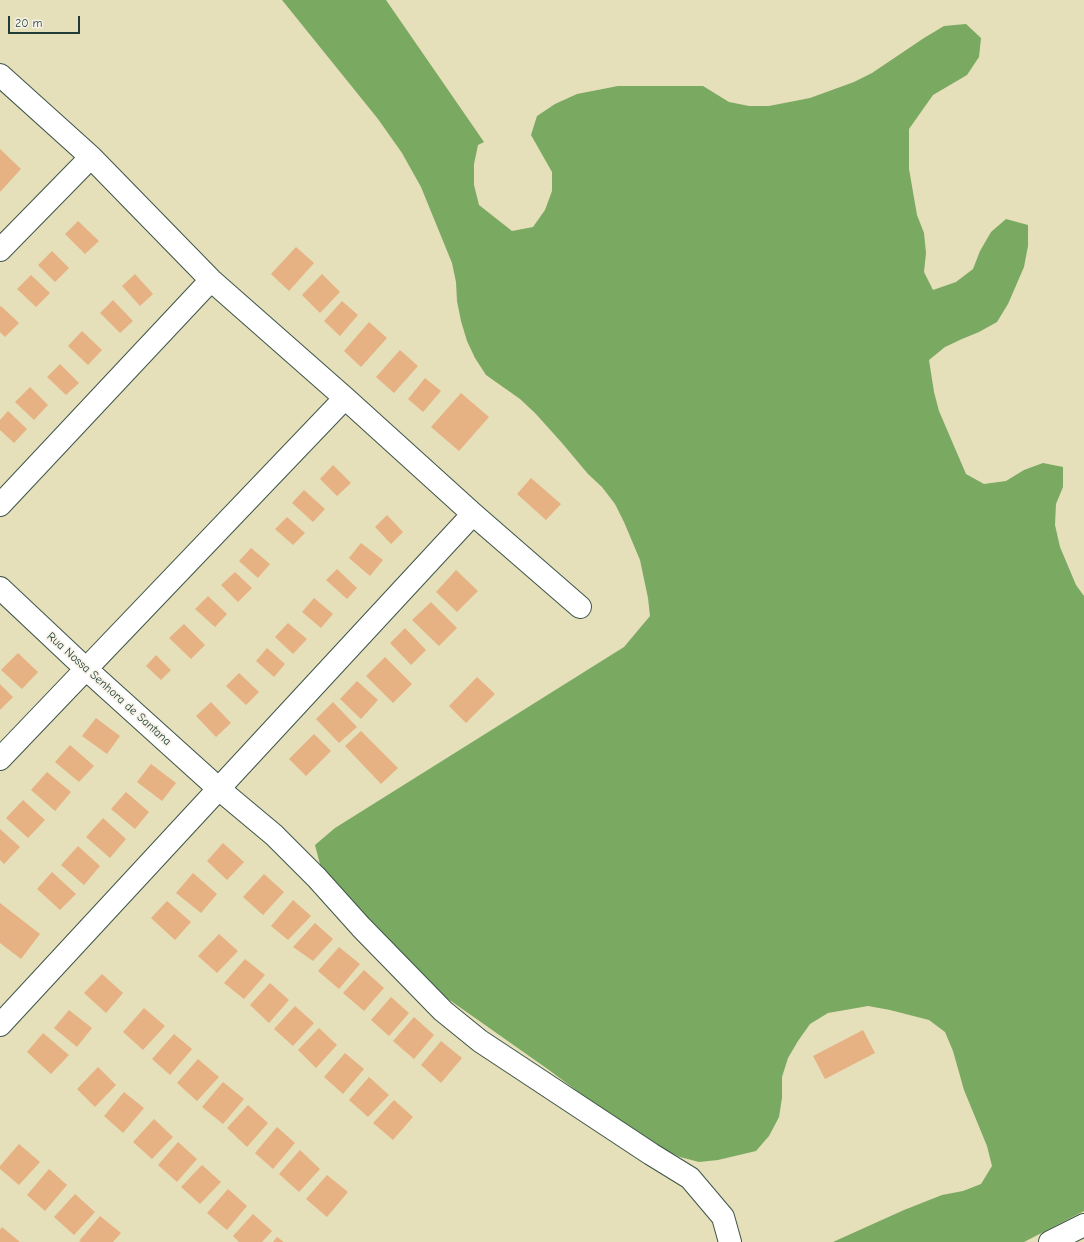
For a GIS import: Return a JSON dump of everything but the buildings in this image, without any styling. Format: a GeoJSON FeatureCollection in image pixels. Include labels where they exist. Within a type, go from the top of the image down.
{"type":"FeatureCollection","features":[{"type":"Feature","properties":{"kind":"street"},"geometry":{"type":"LineString","coordinates":[[0,75],[91,157],[211,280],[345,398],[473,514],[580,607]]}},
{"type":"Feature","properties":{"kind":"street"},"geometry":{"type":"LineString","coordinates":[[0,250],[91,157]]}},
{"type":"Feature","properties":{"kind":"street"},"geometry":{"type":"LineString","coordinates":[[0,505],[211,280]]}},
{"type":"Feature","properties":{"kind":"street"},"geometry":{"type":"LineString","coordinates":[[0,758],[345,398]]}},
{"type":"Feature","properties":{"kind":"street"},"geometry":{"type":"LineString","coordinates":[[0,1025],[473,514]]}},
{"type":"Feature","properties":{"kind":"street","name":"Rua Nossa Senhora de Santana"},"geometry":{"type":"LineString","coordinates":[[0,588],[85,668],[219,789],[274,835],[317,878],[361,927],[443,1011],[480,1041],[651,1154],[690,1178],[723,1217],[730,1242]]}},
{"type":"Feature","properties":{"kind":"street"},"geometry":{"type":"LineString","coordinates":[[1050,1242],[1084,1225]]}},
{"type":"Feature","properties":{"kind":"green space"},"geometry":{"type":"Polygon","coordinates":[[[282,0],[386,0],[484,142],[478,145],[474,164],[474,185],[479,205],[512,231],[533,227],[545,210],[552,191],[552,172],[531,135],[537,116],[555,104],[577,94],[618,86],[703,86],[729,102],[749,106],[769,106],[810,98],[854,82],[872,73],[944,26],[966,24],[981,38],[979,57],[967,75],[933,95],[909,129],[909,169],[917,215],[924,233],[926,253],[924,272],[933,290],[956,282],[973,269],[980,251],[991,232],[1006,219],[1028,225],[1028,246],[1024,267],[1008,304],[997,322],[979,332],[945,347],[929,360],[934,392],[939,411],[966,474],[984,484],[1006,481],[1024,470],[1043,463],[1063,467],[1063,487],[1056,504],[1055,525],[1060,547],[1076,585],[1084,596],[1084,1211],[1024,1242],[833,1242],[904,1210],[942,1195],[963,1191],[981,1184],[992,1166],[987,1146],[964,1090],[953,1051],[945,1032],[929,1020],[868,1006],[828,1013],[810,1024],[788,1058],[782,1077],[782,1098],[779,1117],[769,1136],[756,1151],[718,1160],[699,1162],[680,1157],[663,1149],[613,1118],[549,1070],[441,994],[322,872],[315,845],[335,828],[624,647],[650,616],[640,560],[615,504],[602,487],[588,474],[535,413],[520,399],[486,375],[475,358],[467,341],[457,301],[456,282],[452,263],[421,187],[402,153],[378,119],[282,0]]]}}]}
